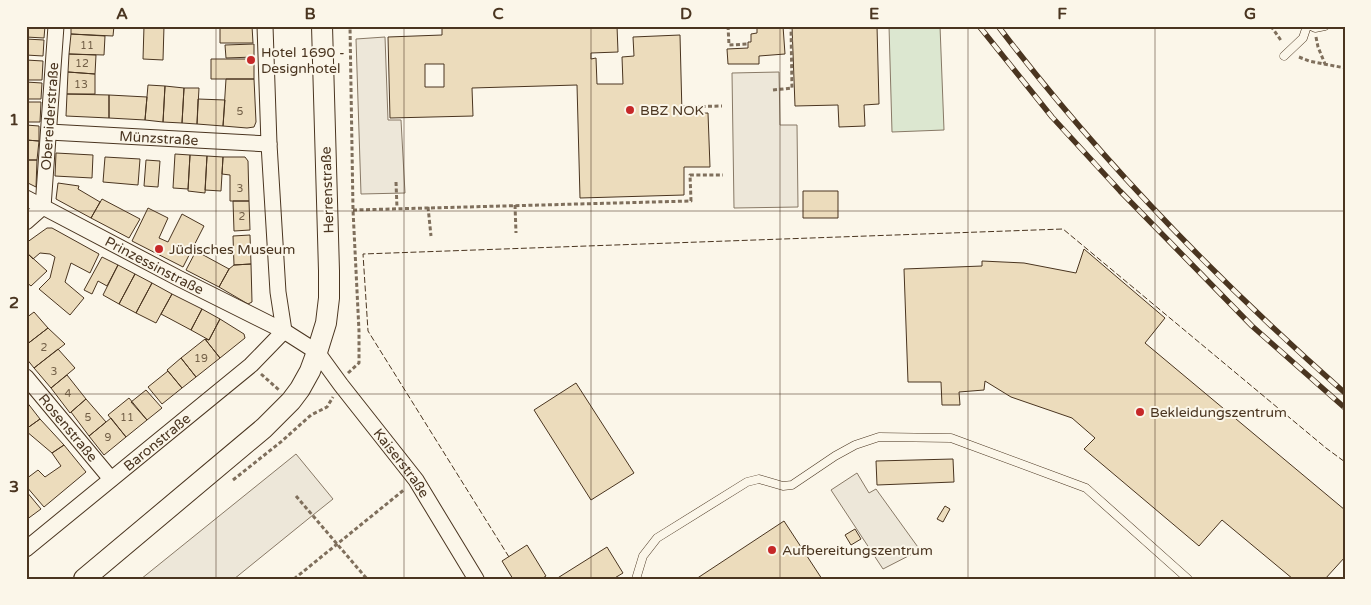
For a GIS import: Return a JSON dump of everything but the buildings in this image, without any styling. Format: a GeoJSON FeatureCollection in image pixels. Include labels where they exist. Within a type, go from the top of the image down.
{"type":"FeatureCollection","features":[{"type":"Feature","properties":{"kind":"main road","name":"Herrenstraße"},"geometry":{"type":"LineString","coordinates":[[317,352],[326,323],[329,298],[322,26]]}},
{"type":"Feature","properties":{"kind":"main road"},"geometry":{"type":"LineString","coordinates":[[84,579],[264,428],[287,406],[300,389],[310,371],[317,352]]}},
{"type":"Feature","properties":{"kind":"street","name":"Obereiderstraße"},"geometry":{"type":"LineString","coordinates":[[43,207],[56,26]]}},
{"type":"Feature","properties":{"kind":"street"},"geometry":{"type":"LineString","coordinates":[[265,26],[269,144],[278,292],[284,331]]}},
{"type":"Feature","properties":{"kind":"street","name":"Münzstraße"},"geometry":{"type":"LineString","coordinates":[[48,132],[269,144]]}},
{"type":"Feature","properties":{"kind":"street","name":"Prinzessinstraße"},"geometry":{"type":"LineString","coordinates":[[26,198],[284,331],[317,352]]}},
{"type":"Feature","properties":{"kind":"street"},"geometry":{"type":"LineString","coordinates":[[26,222],[43,207]]}},
{"type":"Feature","properties":{"kind":"street","name":"Baronstraße"},"geometry":{"type":"LineString","coordinates":[[26,549],[251,364],[284,331]]}},
{"type":"Feature","properties":{"kind":"street","name":"Kaiserstraße"},"geometry":{"type":"LineString","coordinates":[[317,352],[416,480],[476,579]]}},
{"type":"Feature","properties":{"kind":"street","name":"Rosenstraße"},"geometry":{"type":"LineString","coordinates":[[26,377],[111,479]]}},
{"type":"Feature","properties":{"kind":"lane"},"geometry":{"type":"LineString","coordinates":[[1284,56],[1311,27],[1325,26]]}},
{"type":"Feature","properties":{"kind":"lane"},"geometry":{"type":"LineString","coordinates":[[636,579],[643,556],[657,538],[747,482],[759,479],[783,486],[792,485],[855,444],[878,437],[901,436],[951,438],[1086,488],[1188,579]]}},
{"type":"Feature","properties":{"kind":"path"},"geometry":{"type":"LineString","coordinates":[[311,415],[327,407],[348,372],[359,363],[350,26]]}},
{"type":"Feature","properties":{"kind":"path"},"geometry":{"type":"LineString","coordinates":[[728,26],[729,45],[748,44]]}},
{"type":"Feature","properties":{"kind":"path"},"geometry":{"type":"LineString","coordinates":[[773,90],[792,88],[791,26]]}},
{"type":"Feature","properties":{"kind":"path"},"geometry":{"type":"LineString","coordinates":[[1311,27],[1325,65]]}},
{"type":"Feature","properties":{"kind":"path"},"geometry":{"type":"LineString","coordinates":[[682,108],[722,106]]}},
{"type":"Feature","properties":{"kind":"path"},"geometry":{"type":"LineString","coordinates":[[354,210],[691,201],[690,175],[724,175]]}},
{"type":"Feature","properties":{"kind":"path"},"geometry":{"type":"LineString","coordinates":[[396,182],[398,208]]}},
{"type":"Feature","properties":{"kind":"path"},"geometry":{"type":"LineString","coordinates":[[515,205],[516,233]]}},
{"type":"Feature","properties":{"kind":"path"},"geometry":{"type":"LineString","coordinates":[[428,207],[431,236]]}},
{"type":"Feature","properties":{"kind":"path"},"geometry":{"type":"LineString","coordinates":[[294,579],[416,480]]}},
{"type":"Feature","properties":{"kind":"path"},"geometry":{"type":"LineString","coordinates":[[296,496],[367,579]]}},
{"type":"Feature","properties":{"kind":"green space"},"geometry":{"type":"Polygon","coordinates":[[[889,26],[940,26],[944,130],[892,132],[889,26]]]}},
{"type":"Feature","properties":{"kind":"shaded area"},"geometry":{"type":"Polygon","coordinates":[[[385,37],[388,120],[401,120],[405,193],[361,194],[356,39],[385,37]]]}},
{"type":"Feature","properties":{"kind":"shaded area"},"geometry":{"type":"Polygon","coordinates":[[[779,72],[780,125],[797,125],[798,207],[734,208],[732,73],[779,72]]]}},
{"type":"Feature","properties":{"kind":"shaded area"},"geometry":{"type":"Polygon","coordinates":[[[296,454],[333,499],[234,579],[141,579],[296,454]]]}},
{"type":"Feature","properties":{"kind":"shaded area"},"geometry":{"type":"Polygon","coordinates":[[[857,473],[869,493],[876,489],[920,550],[883,569],[831,490],[857,473]]]}},
{"type":"Feature","properties":{"kind":"railway"},"geometry":{"type":"LineString","coordinates":[[979,26],[1052,117],[1120,191],[1252,326],[1345,408]]}},
{"type":"Feature","properties":{"kind":"railway"},"geometry":{"type":"LineString","coordinates":[[998,26],[1037,76],[1119,172],[1162,218],[1252,308],[1345,393]]}},
{"type":"Feature","properties":{"kind":"fence"},"geometry":{"type":"LineString","coordinates":[[509,557],[368,331],[363,254],[1063,229],[1345,462]]}},
{"type":"Feature","properties":{"kind":"place","name":"Hotel 1690 - Designhotel"},"geometry":{"type":"Point","coordinates":[251,60]}},
{"type":"Feature","properties":{"kind":"place","name":"BBZ NOK"},"geometry":{"type":"Point","coordinates":[630,110]}},
{"type":"Feature","properties":{"kind":"place","name":"Jüdisches Museum"},"geometry":{"type":"Point","coordinates":[159,249]}},
{"type":"Feature","properties":{"kind":"place","name":"Bekleidungszentrum"},"geometry":{"type":"Point","coordinates":[1140,412]}},
{"type":"Feature","properties":{"kind":"place","name":"Aufbereitungszentrum"},"geometry":{"type":"Point","coordinates":[772,550]}}]}
